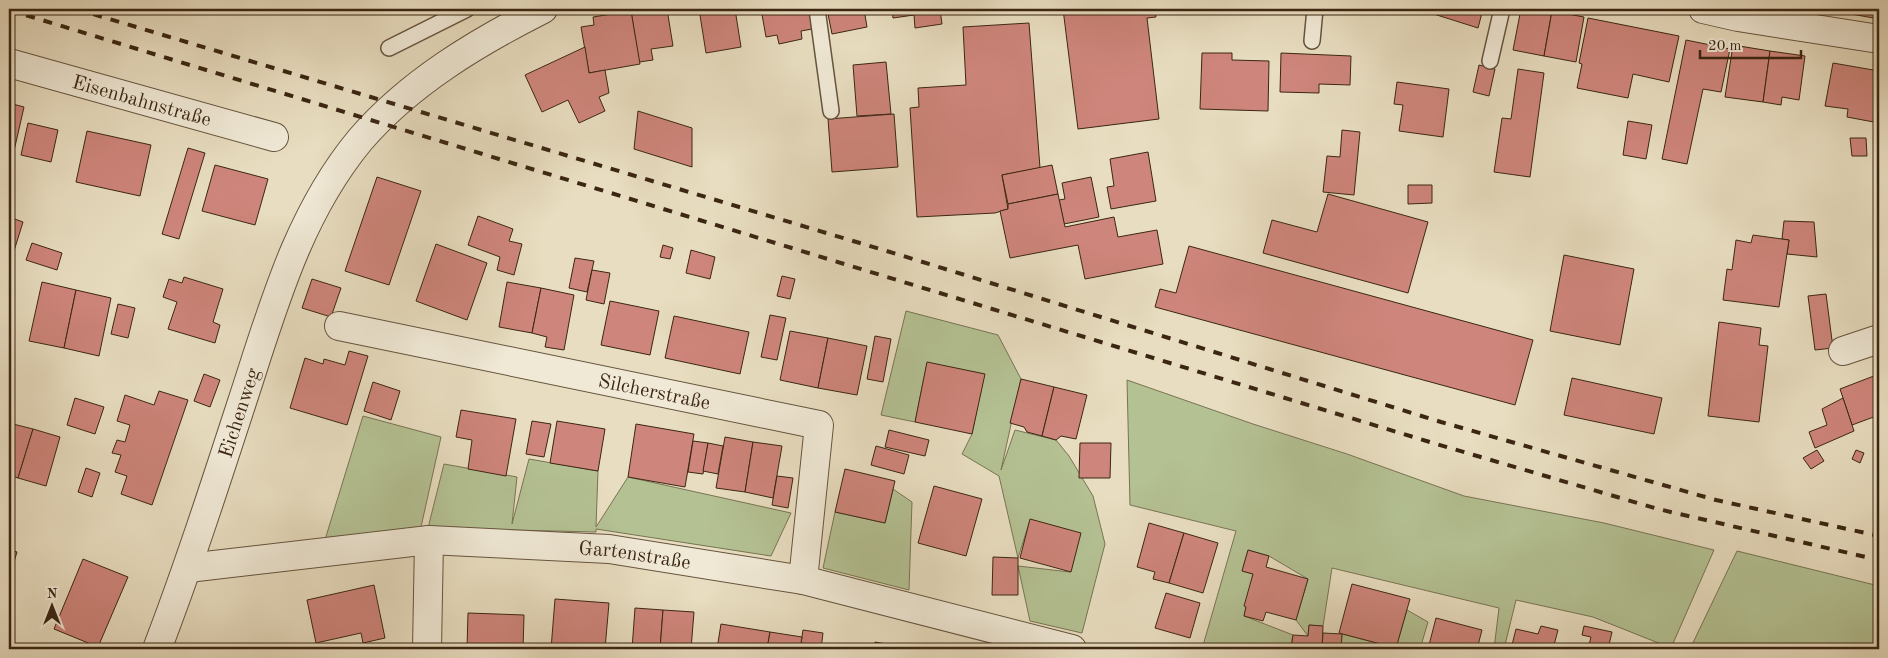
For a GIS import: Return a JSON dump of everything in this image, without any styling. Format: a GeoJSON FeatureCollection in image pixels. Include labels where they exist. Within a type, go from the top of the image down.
{"type":"FeatureCollection","features":[{"type":"Feature","properties":{"kind":"street","name":"Eichenweg"},"geometry":{"type":"LineString","coordinates":[[156,649],[188,568],[272,308],[300,234],[330,182],[360,140],[412,88],[506,28],[543,9]]}},
{"type":"Feature","properties":{"kind":"street"},"geometry":{"type":"LineString","coordinates":[[1703,9],[1738,17],[1879,39]]}},
{"type":"Feature","properties":{"kind":"street","name":"Eisenbahnstraße"},"geometry":{"type":"LineString","coordinates":[[9,62],[274,137]]}},
{"type":"Feature","properties":{"kind":"street","name":"Silcherstraße"},"geometry":{"type":"LineString","coordinates":[[339,326],[819,425],[803,580]]}},
{"type":"Feature","properties":{"kind":"street"},"geometry":{"type":"LineString","coordinates":[[1843,351],[1879,339]]}},
{"type":"Feature","properties":{"kind":"street"},"geometry":{"type":"LineString","coordinates":[[427,649],[429,540]]}},
{"type":"Feature","properties":{"kind":"street","name":"Gartenstraße"},"geometry":{"type":"LineString","coordinates":[[188,568],[429,540],[609,549],[803,580],[1072,649]]}},
{"type":"Feature","properties":{"kind":"lane"},"geometry":{"type":"LineString","coordinates":[[389,48],[467,9]]}},
{"type":"Feature","properties":{"kind":"lane"},"geometry":{"type":"LineString","coordinates":[[817,9],[831,111]]}},
{"type":"Feature","properties":{"kind":"lane"},"geometry":{"type":"LineString","coordinates":[[1312,41],[1314,9]]}},
{"type":"Feature","properties":{"kind":"lane"},"geometry":{"type":"LineString","coordinates":[[1490,61],[1502,9]]}},
{"type":"Feature","properties":{"kind":"green space"},"geometry":{"type":"Polygon","coordinates":[[[906,311],[998,335],[1021,379],[1001,470],[1015,430],[1056,440],[1069,456],[1093,496],[1105,544],[1082,633],[1030,621],[1018,566],[1070,572],[1030,520],[1018,558],[999,476],[962,454],[972,434],[984,374],[927,363],[915,422],[881,415],[906,311]]]}},
{"type":"Feature","properties":{"kind":"green space"},"geometry":{"type":"Polygon","coordinates":[[[1127,380],[1253,424],[1347,454],[1464,496],[1604,523],[1714,550],[1671,648],[1593,617],[1516,600],[1504,649],[1494,649],[1499,608],[1332,568],[1323,626],[1309,625],[1308,636],[1296,620],[1308,579],[1269,556],[1248,550],[1242,571],[1253,574],[1244,616],[1293,635],[1290,649],[1202,649],[1236,531],[1130,505],[1127,380]]]}},
{"type":"Feature","properties":{"kind":"green space"},"geometry":{"type":"Polygon","coordinates":[[[363,416],[441,437],[421,527],[324,543],[363,416]]]}},
{"type":"Feature","properties":{"kind":"green space"},"geometry":{"type":"Polygon","coordinates":[[[529,459],[598,471],[596,527],[628,477],[791,513],[771,556],[596,529],[596,532],[428,528],[444,464],[517,477],[512,524],[529,459]]]}},
{"type":"Feature","properties":{"kind":"green space"},"geometry":{"type":"Polygon","coordinates":[[[893,489],[912,502],[909,590],[823,568],[835,512],[885,523],[893,489]]]}},
{"type":"Feature","properties":{"kind":"green space"},"geometry":{"type":"Polygon","coordinates":[[[1737,551],[1879,586],[1879,649],[1690,649],[1737,551]]]}},
{"type":"Feature","properties":{"kind":"green space"},"geometry":{"type":"Polygon","coordinates":[[[1407,610],[1428,622],[1420,649],[1341,649],[1342,634],[1396,648],[1407,610]]]}},
{"type":"Feature","properties":{"kind":"building"},"geometry":{"type":"Polygon","coordinates":[[[667,9],[673,46],[651,49],[653,60],[639,62],[631,11],[667,9]]]}},
{"type":"Feature","properties":{"kind":"building"},"geometry":{"type":"Polygon","coordinates":[[[699,9],[735,9],[741,47],[706,53],[699,9]]]}},
{"type":"Feature","properties":{"kind":"building"},"geometry":{"type":"Polygon","coordinates":[[[761,9],[809,9],[812,29],[801,31],[802,39],[779,44],[777,35],[766,37],[761,9]]]}},
{"type":"Feature","properties":{"kind":"building"},"geometry":{"type":"Polygon","coordinates":[[[827,9],[864,9],[867,27],[832,34],[827,9]]]}},
{"type":"Feature","properties":{"kind":"building"},"geometry":{"type":"Polygon","coordinates":[[[892,9],[940,9],[942,24],[915,28],[914,15],[893,18],[892,9]]]}},
{"type":"Feature","properties":{"kind":"building"},"geometry":{"type":"Polygon","coordinates":[[[1063,9],[1155,9],[1156,17],[1147,18],[1159,119],[1078,129],[1063,9]]]}},
{"type":"Feature","properties":{"kind":"building"},"geometry":{"type":"Polygon","coordinates":[[[1418,9],[1483,9],[1478,28],[1418,9]]]}},
{"type":"Feature","properties":{"kind":"building"},"geometry":{"type":"Polygon","coordinates":[[[1521,9],[1552,11],[1544,56],[1513,50],[1521,9]]]}},
{"type":"Feature","properties":{"kind":"building"},"geometry":{"type":"Polygon","coordinates":[[[1841,9],[1879,9],[1879,19],[1840,12],[1841,9]]]}},
{"type":"Feature","properties":{"kind":"building"},"geometry":{"type":"Polygon","coordinates":[[[631,11],[640,64],[589,73],[581,27],[594,25],[593,17],[631,11]]]}},
{"type":"Feature","properties":{"kind":"building"},"geometry":{"type":"Polygon","coordinates":[[[1552,11],[1584,17],[1576,62],[1544,56],[1552,11]]]}},
{"type":"Feature","properties":{"kind":"building"},"geometry":{"type":"Polygon","coordinates":[[[1588,18],[1679,36],[1669,82],[1633,74],[1628,98],[1577,88],[1582,64],[1579,63],[1588,18]]]}},
{"type":"Feature","properties":{"kind":"building"},"geometry":{"type":"Polygon","coordinates":[[[1029,23],[1040,168],[1002,175],[1008,209],[995,213],[917,217],[910,108],[919,107],[918,88],[966,85],[963,27],[1029,23]]]}},
{"type":"Feature","properties":{"kind":"building"},"geometry":{"type":"Polygon","coordinates":[[[1686,40],[1730,49],[1721,92],[1703,89],[1687,164],[1662,159],[1686,40]]]}},
{"type":"Feature","properties":{"kind":"building"},"geometry":{"type":"Polygon","coordinates":[[[1733,45],[1770,51],[1763,102],[1725,97],[1733,45]]]}},
{"type":"Feature","properties":{"kind":"building"},"geometry":{"type":"Polygon","coordinates":[[[585,47],[589,73],[605,70],[609,93],[599,97],[605,111],[579,123],[568,100],[542,112],[525,75],[585,47]]]}},
{"type":"Feature","properties":{"kind":"building"},"geometry":{"type":"Polygon","coordinates":[[[1770,51],[1805,56],[1799,100],[1782,97],[1781,105],[1763,102],[1770,51]]]}},
{"type":"Feature","properties":{"kind":"building"},"geometry":{"type":"Polygon","coordinates":[[[1202,53],[1232,53],[1232,60],[1269,61],[1268,111],[1200,109],[1202,53]]]}},
{"type":"Feature","properties":{"kind":"building"},"geometry":{"type":"Polygon","coordinates":[[[1281,53],[1351,56],[1350,85],[1319,84],[1319,93],[1280,92],[1281,53]]]}},
{"type":"Feature","properties":{"kind":"building"},"geometry":{"type":"Polygon","coordinates":[[[886,62],[891,114],[857,116],[853,65],[886,62]]]}},
{"type":"Feature","properties":{"kind":"building"},"geometry":{"type":"Polygon","coordinates":[[[1833,63],[1879,71],[1879,123],[1847,117],[1848,109],[1825,106],[1833,63]]]}},
{"type":"Feature","properties":{"kind":"building"},"geometry":{"type":"Polygon","coordinates":[[[1479,65],[1495,69],[1489,96],[1473,92],[1479,65]]]}},
{"type":"Feature","properties":{"kind":"building"},"geometry":{"type":"Polygon","coordinates":[[[1518,69],[1544,73],[1530,177],[1494,172],[1502,118],[1511,119],[1518,69]]]}},
{"type":"Feature","properties":{"kind":"building"},"geometry":{"type":"Polygon","coordinates":[[[1397,82],[1449,89],[1443,137],[1399,131],[1403,105],[1394,104],[1397,82]]]}},
{"type":"Feature","properties":{"kind":"building"},"geometry":{"type":"Polygon","coordinates":[[[9,103],[24,107],[11,164],[9,163],[9,103]]]}},
{"type":"Feature","properties":{"kind":"building"},"geometry":{"type":"Polygon","coordinates":[[[638,111],[692,128],[692,167],[634,149],[638,111]]]}},
{"type":"Feature","properties":{"kind":"building"},"geometry":{"type":"Polygon","coordinates":[[[894,114],[898,167],[832,172],[828,119],[894,114]]]}},
{"type":"Feature","properties":{"kind":"building"},"geometry":{"type":"Polygon","coordinates":[[[1628,121],[1652,125],[1646,159],[1623,155],[1628,121]]]}},
{"type":"Feature","properties":{"kind":"building"},"geometry":{"type":"Polygon","coordinates":[[[28,123],[58,130],[51,162],[21,155],[28,123]]]}},
{"type":"Feature","properties":{"kind":"building"},"geometry":{"type":"Polygon","coordinates":[[[1877,129],[1879,129],[1879,191],[1878,191],[1877,129]]]}},
{"type":"Feature","properties":{"kind":"building"},"geometry":{"type":"Polygon","coordinates":[[[1342,130],[1360,132],[1354,195],[1323,192],[1327,156],[1340,157],[1342,130]]]}},
{"type":"Feature","properties":{"kind":"building"},"geometry":{"type":"Polygon","coordinates":[[[87,131],[151,145],[140,196],[76,182],[87,131]]]}},
{"type":"Feature","properties":{"kind":"building"},"geometry":{"type":"Polygon","coordinates":[[[1850,138],[1866,138],[1867,156],[1852,156],[1850,138]]]}},
{"type":"Feature","properties":{"kind":"building"},"geometry":{"type":"Polygon","coordinates":[[[188,148],[205,153],[179,239],[162,234],[188,148]]]}},
{"type":"Feature","properties":{"kind":"building"},"geometry":{"type":"Polygon","coordinates":[[[1148,152],[1156,201],[1111,209],[1107,187],[1114,186],[1110,159],[1148,152]]]}},
{"type":"Feature","properties":{"kind":"building"},"geometry":{"type":"Polygon","coordinates":[[[215,165],[268,179],[255,225],[202,211],[215,165]]]}},
{"type":"Feature","properties":{"kind":"building"},"geometry":{"type":"Polygon","coordinates":[[[1052,165],[1058,194],[1008,204],[1002,175],[1052,165]]]}},
{"type":"Feature","properties":{"kind":"building"},"geometry":{"type":"Polygon","coordinates":[[[377,177],[421,191],[389,285],[345,271],[377,177]]]}},
{"type":"Feature","properties":{"kind":"building"},"geometry":{"type":"Polygon","coordinates":[[[1091,177],[1099,217],[1064,224],[1059,200],[1065,199],[1062,183],[1091,177]]]}},
{"type":"Feature","properties":{"kind":"building"},"geometry":{"type":"Polygon","coordinates":[[[1408,185],[1432,185],[1432,203],[1408,204],[1408,185]]]}},
{"type":"Feature","properties":{"kind":"building"},"geometry":{"type":"Polygon","coordinates":[[[1058,194],[1065,227],[1114,217],[1118,237],[1157,230],[1163,264],[1085,279],[1078,245],[1010,258],[1000,211],[1008,209],[1008,204],[1058,194]]]}},
{"type":"Feature","properties":{"kind":"building"},"geometry":{"type":"Polygon","coordinates":[[[1328,194],[1428,222],[1408,293],[1263,253],[1272,220],[1317,232],[1328,194]]]}},
{"type":"Feature","properties":{"kind":"building"},"geometry":{"type":"Polygon","coordinates":[[[478,216],[513,229],[509,241],[522,244],[514,275],[497,270],[500,257],[468,245],[478,216]]]}},
{"type":"Feature","properties":{"kind":"building"},"geometry":{"type":"Polygon","coordinates":[[[9,217],[23,222],[9,267],[9,217]]]}},
{"type":"Feature","properties":{"kind":"building"},"geometry":{"type":"Polygon","coordinates":[[[1784,221],[1814,222],[1817,257],[1787,254],[1789,240],[1782,239],[1784,221]]]}},
{"type":"Feature","properties":{"kind":"building"},"geometry":{"type":"Polygon","coordinates":[[[1753,235],[1789,240],[1779,307],[1723,300],[1727,269],[1732,270],[1736,240],[1751,243],[1753,235]]]}},
{"type":"Feature","properties":{"kind":"building"},"geometry":{"type":"Polygon","coordinates":[[[32,243],[62,253],[57,270],[26,260],[32,243]]]}},
{"type":"Feature","properties":{"kind":"building"},"geometry":{"type":"Polygon","coordinates":[[[436,244],[487,263],[467,320],[416,301],[436,244]]]}},
{"type":"Feature","properties":{"kind":"building"},"geometry":{"type":"Polygon","coordinates":[[[663,245],[673,248],[670,259],[660,257],[663,245]]]}},
{"type":"Feature","properties":{"kind":"building"},"geometry":{"type":"Polygon","coordinates":[[[1189,246],[1533,340],[1515,405],[1155,307],[1160,289],[1176,293],[1189,246]]]}},
{"type":"Feature","properties":{"kind":"building"},"geometry":{"type":"Polygon","coordinates":[[[691,250],[715,257],[710,279],[686,273],[691,250]]]}},
{"type":"Feature","properties":{"kind":"building"},"geometry":{"type":"Polygon","coordinates":[[[1564,255],[1634,269],[1620,345],[1550,331],[1564,255]]]}},
{"type":"Feature","properties":{"kind":"building"},"geometry":{"type":"Polygon","coordinates":[[[575,258],[594,261],[587,292],[569,288],[575,258]]]}},
{"type":"Feature","properties":{"kind":"building"},"geometry":{"type":"Polygon","coordinates":[[[592,270],[610,273],[604,304],[586,300],[592,270]]]}},
{"type":"Feature","properties":{"kind":"building"},"geometry":{"type":"Polygon","coordinates":[[[782,276],[795,279],[790,299],[777,296],[782,276]]]}},
{"type":"Feature","properties":{"kind":"building"},"geometry":{"type":"Polygon","coordinates":[[[184,277],[223,289],[213,322],[220,325],[215,343],[168,329],[177,302],[163,297],[169,279],[182,283],[184,277]]]}},
{"type":"Feature","properties":{"kind":"building"},"geometry":{"type":"Polygon","coordinates":[[[312,279],[341,288],[331,317],[302,308],[312,279]]]}},
{"type":"Feature","properties":{"kind":"building"},"geometry":{"type":"Polygon","coordinates":[[[42,282],[76,290],[64,348],[29,341],[42,282]]]}},
{"type":"Feature","properties":{"kind":"building"},"geometry":{"type":"Polygon","coordinates":[[[507,282],[541,288],[532,333],[499,327],[507,282]]]}},
{"type":"Feature","properties":{"kind":"building"},"geometry":{"type":"Polygon","coordinates":[[[541,288],[574,295],[564,350],[545,347],[547,337],[532,333],[541,288]]]}},
{"type":"Feature","properties":{"kind":"building"},"geometry":{"type":"Polygon","coordinates":[[[76,290],[111,298],[99,356],[64,348],[76,290]]]}},
{"type":"Feature","properties":{"kind":"building"},"geometry":{"type":"Polygon","coordinates":[[[1826,294],[1833,348],[1815,350],[1808,296],[1826,294]]]}},
{"type":"Feature","properties":{"kind":"building"},"geometry":{"type":"Polygon","coordinates":[[[610,301],[659,311],[650,355],[601,345],[610,301]]]}},
{"type":"Feature","properties":{"kind":"building"},"geometry":{"type":"Polygon","coordinates":[[[118,304],[135,308],[128,338],[111,334],[118,304]]]}},
{"type":"Feature","properties":{"kind":"building"},"geometry":{"type":"Polygon","coordinates":[[[770,315],[786,318],[777,360],[761,357],[770,315]]]}},
{"type":"Feature","properties":{"kind":"building"},"geometry":{"type":"Polygon","coordinates":[[[674,316],[749,332],[740,374],[665,358],[674,316]]]}},
{"type":"Feature","properties":{"kind":"building"},"geometry":{"type":"Polygon","coordinates":[[[1719,322],[1761,328],[1759,345],[1768,346],[1759,422],[1708,416],[1719,322]]]}},
{"type":"Feature","properties":{"kind":"building"},"geometry":{"type":"Polygon","coordinates":[[[790,331],[828,338],[818,388],[780,380],[790,331]]]}},
{"type":"Feature","properties":{"kind":"building"},"geometry":{"type":"Polygon","coordinates":[[[875,336],[891,339],[883,382],[867,379],[875,336]]]}},
{"type":"Feature","properties":{"kind":"building"},"geometry":{"type":"Polygon","coordinates":[[[828,338],[867,346],[857,395],[818,388],[828,338]]]}},
{"type":"Feature","properties":{"kind":"building"},"geometry":{"type":"Polygon","coordinates":[[[349,351],[368,356],[347,425],[290,408],[305,358],[323,364],[324,359],[345,365],[349,351]]]}},
{"type":"Feature","properties":{"kind":"building"},"geometry":{"type":"Polygon","coordinates":[[[927,362],[985,374],[972,434],[915,422],[927,362]]]}},
{"type":"Feature","properties":{"kind":"building"},"geometry":{"type":"Polygon","coordinates":[[[204,374],[220,380],[210,407],[194,401],[204,374]]]}},
{"type":"Feature","properties":{"kind":"building"},"geometry":{"type":"Polygon","coordinates":[[[1879,374],[1879,415],[1852,425],[1840,389],[1879,374]]]}},
{"type":"Feature","properties":{"kind":"building"},"geometry":{"type":"Polygon","coordinates":[[[1572,378],[1662,398],[1654,434],[1564,415],[1572,378]]]}},
{"type":"Feature","properties":{"kind":"building"},"geometry":{"type":"Polygon","coordinates":[[[1021,379],[1054,387],[1042,436],[1027,432],[1024,427],[1010,423],[1021,379]]]}},
{"type":"Feature","properties":{"kind":"building"},"geometry":{"type":"Polygon","coordinates":[[[373,382],[400,391],[391,420],[364,411],[373,382]]]}},
{"type":"Feature","properties":{"kind":"building"},"geometry":{"type":"Polygon","coordinates":[[[1054,387],[1087,395],[1076,439],[1061,436],[1056,440],[1042,436],[1054,387]]]}},
{"type":"Feature","properties":{"kind":"building"},"geometry":{"type":"Polygon","coordinates":[[[159,391],[188,400],[152,505],[121,494],[127,476],[115,472],[121,455],[112,453],[117,440],[125,442],[130,425],[117,421],[125,395],[154,405],[159,391]]]}},
{"type":"Feature","properties":{"kind":"building"},"geometry":{"type":"Polygon","coordinates":[[[75,398],[104,407],[95,434],[67,425],[75,398]]]}},
{"type":"Feature","properties":{"kind":"building"},"geometry":{"type":"Polygon","coordinates":[[[1843,398],[1854,431],[1815,448],[1809,432],[1827,425],[1822,409],[1843,398]]]}},
{"type":"Feature","properties":{"kind":"building"},"geometry":{"type":"Polygon","coordinates":[[[461,410],[516,419],[506,476],[468,469],[472,440],[456,437],[461,410]]]}},
{"type":"Feature","properties":{"kind":"building"},"geometry":{"type":"Polygon","coordinates":[[[532,421],[551,424],[544,457],[526,454],[532,421]]]}},
{"type":"Feature","properties":{"kind":"building"},"geometry":{"type":"Polygon","coordinates":[[[557,421],[605,429],[598,471],[550,463],[557,421]]]}},
{"type":"Feature","properties":{"kind":"building"},"geometry":{"type":"Polygon","coordinates":[[[9,423],[33,429],[18,478],[9,475],[9,423]]]}},
{"type":"Feature","properties":{"kind":"building"},"geometry":{"type":"Polygon","coordinates":[[[636,424],[694,434],[685,487],[628,477],[636,424]]]}},
{"type":"Feature","properties":{"kind":"building"},"geometry":{"type":"Polygon","coordinates":[[[33,429],[60,437],[46,486],[18,478],[33,429]]]}},
{"type":"Feature","properties":{"kind":"building"},"geometry":{"type":"Polygon","coordinates":[[[889,430],[929,440],[925,456],[885,447],[889,430]]]}},
{"type":"Feature","properties":{"kind":"building"},"geometry":{"type":"Polygon","coordinates":[[[725,437],[753,442],[745,492],[716,488],[725,437]]]}},
{"type":"Feature","properties":{"kind":"building"},"geometry":{"type":"Polygon","coordinates":[[[693,441],[708,443],[703,474],[688,472],[693,441]]]}},
{"type":"Feature","properties":{"kind":"building"},"geometry":{"type":"Polygon","coordinates":[[[753,442],[782,446],[773,498],[745,492],[753,442]]]}},
{"type":"Feature","properties":{"kind":"building"},"geometry":{"type":"Polygon","coordinates":[[[708,443],[723,446],[718,474],[703,471],[708,443]]]}},
{"type":"Feature","properties":{"kind":"building"},"geometry":{"type":"Polygon","coordinates":[[[1080,443],[1111,443],[1110,478],[1079,478],[1080,443]]]}},
{"type":"Feature","properties":{"kind":"building"},"geometry":{"type":"Polygon","coordinates":[[[876,446],[909,455],[904,474],[871,465],[876,446]]]}},
{"type":"Feature","properties":{"kind":"building"},"geometry":{"type":"Polygon","coordinates":[[[1817,450],[1824,461],[1811,469],[1803,458],[1817,450]]]}},
{"type":"Feature","properties":{"kind":"building"},"geometry":{"type":"Polygon","coordinates":[[[1856,450],[1864,453],[1860,463],[1852,459],[1856,450]]]}},
{"type":"Feature","properties":{"kind":"building"},"geometry":{"type":"Polygon","coordinates":[[[86,468],[100,473],[92,497],[78,492],[86,468]]]}},
{"type":"Feature","properties":{"kind":"building"},"geometry":{"type":"Polygon","coordinates":[[[845,469],[895,481],[885,523],[835,512],[845,469]]]}},
{"type":"Feature","properties":{"kind":"building"},"geometry":{"type":"Polygon","coordinates":[[[777,476],[793,478],[788,508],[772,505],[777,476]]]}},
{"type":"Feature","properties":{"kind":"building"},"geometry":{"type":"Polygon","coordinates":[[[934,486],[982,499],[966,556],[918,543],[934,486]]]}},
{"type":"Feature","properties":{"kind":"building"},"geometry":{"type":"Polygon","coordinates":[[[1030,519],[1081,533],[1071,572],[1020,558],[1030,519]]]}},
{"type":"Feature","properties":{"kind":"building"},"geometry":{"type":"Polygon","coordinates":[[[1149,523],[1184,533],[1169,583],[1153,579],[1155,572],[1137,567],[1149,523]]]}},
{"type":"Feature","properties":{"kind":"building"},"geometry":{"type":"Polygon","coordinates":[[[1184,533],[1218,543],[1203,593],[1169,583],[1184,533]]]}},
{"type":"Feature","properties":{"kind":"building"},"geometry":{"type":"Polygon","coordinates":[[[9,549],[17,552],[9,578],[9,549]]]}},
{"type":"Feature","properties":{"kind":"building"},"geometry":{"type":"Polygon","coordinates":[[[1248,550],[1269,556],[1266,567],[1308,579],[1296,620],[1266,612],[1263,621],[1244,616],[1246,607],[1244,606],[1253,574],[1242,571],[1248,550]]]}},
{"type":"Feature","properties":{"kind":"building"},"geometry":{"type":"Polygon","coordinates":[[[993,557],[1018,558],[1018,595],[992,595],[993,557]]]}},
{"type":"Feature","properties":{"kind":"building"},"geometry":{"type":"Polygon","coordinates":[[[83,559],[128,577],[98,647],[54,629],[83,559]]]}},
{"type":"Feature","properties":{"kind":"building"},"geometry":{"type":"Polygon","coordinates":[[[1352,584],[1410,599],[1396,648],[1339,633],[1352,584]]]}},
{"type":"Feature","properties":{"kind":"building"},"geometry":{"type":"Polygon","coordinates":[[[374,585],[385,638],[363,643],[361,633],[316,643],[307,600],[374,585]]]}},
{"type":"Feature","properties":{"kind":"building"},"geometry":{"type":"Polygon","coordinates":[[[1166,593],[1200,603],[1190,638],[1155,628],[1166,593]]]}},
{"type":"Feature","properties":{"kind":"building"},"geometry":{"type":"Polygon","coordinates":[[[555,599],[609,603],[605,649],[551,649],[555,599]]]}},
{"type":"Feature","properties":{"kind":"building"},"geometry":{"type":"Polygon","coordinates":[[[635,608],[663,610],[660,649],[632,649],[635,608]]]}},
{"type":"Feature","properties":{"kind":"building"},"geometry":{"type":"Polygon","coordinates":[[[663,610],[694,612],[691,649],[660,649],[663,610]]]}},
{"type":"Feature","properties":{"kind":"building"},"geometry":{"type":"Polygon","coordinates":[[[468,613],[524,615],[523,649],[467,649],[468,613]]]}},
{"type":"Feature","properties":{"kind":"building"},"geometry":{"type":"Polygon","coordinates":[[[1436,618],[1482,630],[1477,649],[1428,649],[1436,618]]]}},
{"type":"Feature","properties":{"kind":"building"},"geometry":{"type":"Polygon","coordinates":[[[721,624],[770,632],[767,649],[717,649],[721,624]]]}},
{"type":"Feature","properties":{"kind":"building"},"geometry":{"type":"Polygon","coordinates":[[[1309,625],[1323,626],[1322,649],[1291,649],[1293,635],[1308,636],[1309,625]]]}},
{"type":"Feature","properties":{"kind":"building"},"geometry":{"type":"Polygon","coordinates":[[[1541,626],[1558,630],[1553,649],[1511,649],[1516,629],[1538,634],[1541,626]]]}},
{"type":"Feature","properties":{"kind":"building"},"geometry":{"type":"Polygon","coordinates":[[[1584,626],[1612,632],[1608,649],[1588,649],[1591,637],[1582,635],[1584,626]]]}},
{"type":"Feature","properties":{"kind":"building"},"geometry":{"type":"Polygon","coordinates":[[[803,630],[823,633],[821,649],[800,649],[803,630]]]}},
{"type":"Feature","properties":{"kind":"building"},"geometry":{"type":"Polygon","coordinates":[[[770,632],[802,637],[800,649],[767,649],[770,632]]]}},
{"type":"Feature","properties":{"kind":"building"},"geometry":{"type":"Polygon","coordinates":[[[1323,633],[1342,634],[1341,649],[1322,649],[1323,633]]]}},
{"type":"Feature","properties":{"kind":"building"},"geometry":{"type":"Polygon","coordinates":[[[875,642],[915,649],[873,649],[875,642]]]}},
{"type":"Feature","properties":{"kind":"building"},"geometry":{"type":"Polygon","coordinates":[[[835,644],[873,648],[835,649],[835,644]]]}},
{"type":"Feature","properties":{"kind":"building"},"geometry":{"type":"Polygon","coordinates":[[[1790,644],[1816,649],[1789,649],[1790,644]]]}},
{"type":"Feature","properties":{"kind":"railway"},"geometry":{"type":"LineString","coordinates":[[76,9],[900,255],[1441,422],[1716,500],[1879,536]]}},
{"type":"Feature","properties":{"kind":"railway"},"geometry":{"type":"LineString","coordinates":[[9,10],[1433,443],[1658,509],[1879,560]]}}]}
